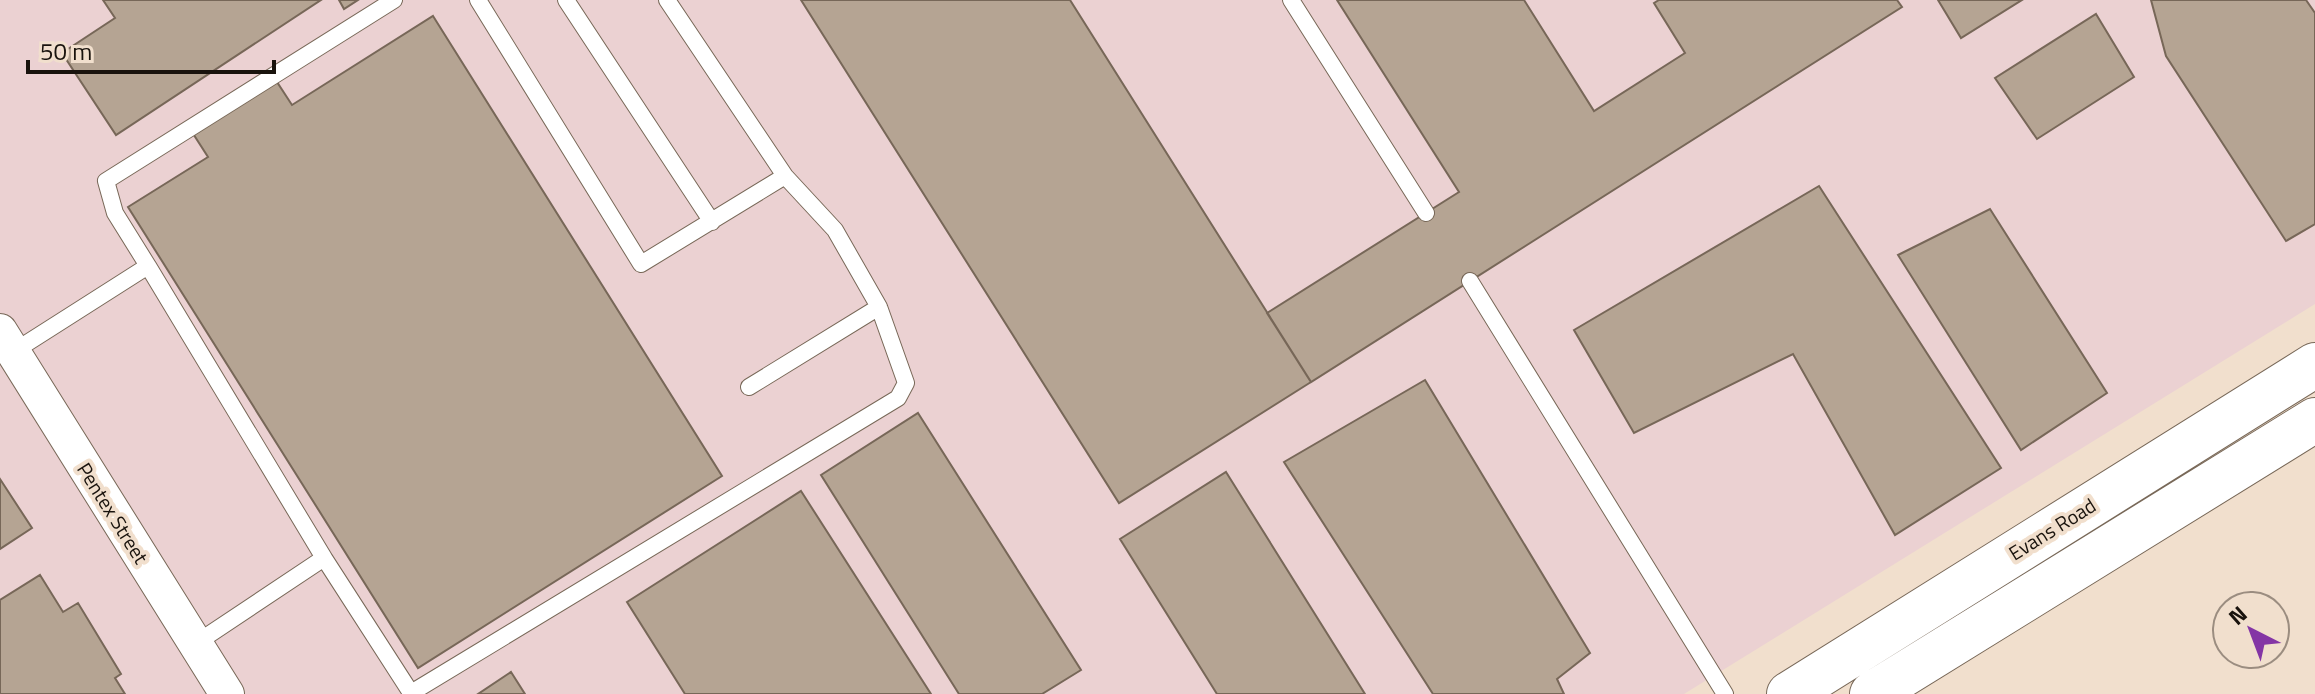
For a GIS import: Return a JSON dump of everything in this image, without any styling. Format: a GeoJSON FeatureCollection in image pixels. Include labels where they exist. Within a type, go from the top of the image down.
{"type":"FeatureCollection","features":[{"type":"Feature","properties":{"kind":"main road","name":"Evans Road"},"geometry":{"type":"LineString","coordinates":[[1789,694],[2314,367]]}},
{"type":"Feature","properties":{"kind":"main road"},"geometry":{"type":"LineString","coordinates":[[1872,694],[2315,420]]}},
{"type":"Feature","properties":{"kind":"street","name":"Pentex Street"},"geometry":{"type":"LineString","coordinates":[[6,341],[227,694]]}},
{"type":"Feature","properties":{"kind":"lane"},"geometry":{"type":"LineString","coordinates":[[394,0],[106,181],[115,213],[406,691],[411,693],[898,398],[906,383],[879,307],[835,230],[785,176],[667,0]]}},
{"type":"Feature","properties":{"kind":"lane"},"geometry":{"type":"LineString","coordinates":[[478,0],[641,264],[785,176]]}},
{"type":"Feature","properties":{"kind":"lane"},"geometry":{"type":"LineString","coordinates":[[566,0],[712,222]]}},
{"type":"Feature","properties":{"kind":"lane"},"geometry":{"type":"LineString","coordinates":[[1291,0],[1426,213]]}},
{"type":"Feature","properties":{"kind":"lane"},"geometry":{"type":"LineString","coordinates":[[6,341],[148,266]]}},
{"type":"Feature","properties":{"kind":"lane"},"geometry":{"type":"LineString","coordinates":[[1470,281],[1725,694]]}},
{"type":"Feature","properties":{"kind":"lane"},"geometry":{"type":"LineString","coordinates":[[749,387],[879,307]]}},
{"type":"Feature","properties":{"kind":"lane"},"geometry":{"type":"LineString","coordinates":[[195,644],[324,558]]}},
{"type":"Feature","properties":{"kind":"shaded area"},"geometry":{"type":"Polygon","coordinates":[[[0,0],[2315,0],[2315,304],[1684,694],[0,694],[0,0]]]}},
{"type":"Feature","properties":{"kind":"building"},"geometry":{"type":"Polygon","coordinates":[[[103,0],[321,0],[116,135],[62,53],[115,18],[103,0]]]}},
{"type":"Feature","properties":{"kind":"building"},"geometry":{"type":"Polygon","coordinates":[[[339,0],[358,0],[344,9],[339,0]]]}},
{"type":"Feature","properties":{"kind":"building"},"geometry":{"type":"Polygon","coordinates":[[[801,0],[1070,0],[1311,382],[1119,503],[801,0]]]}},
{"type":"Feature","properties":{"kind":"building"},"geometry":{"type":"Polygon","coordinates":[[[1337,0],[1524,0],[1594,111],[1685,53],[1654,3],[1659,0],[1897,0],[1902,7],[1311,382],[1267,313],[1459,192],[1337,0]]]}},
{"type":"Feature","properties":{"kind":"building"},"geometry":{"type":"Polygon","coordinates":[[[1938,0],[2022,0],[1961,38],[1938,0]]]}},
{"type":"Feature","properties":{"kind":"building"},"geometry":{"type":"Polygon","coordinates":[[[2151,0],[2306,0],[2315,13],[2315,224],[2286,241],[2166,56],[2151,0]]]}},
{"type":"Feature","properties":{"kind":"building"},"geometry":{"type":"Polygon","coordinates":[[[2096,14],[2134,77],[2037,139],[1995,78],[2096,14]]]}},
{"type":"Feature","properties":{"kind":"building"},"geometry":{"type":"Polygon","coordinates":[[[433,16],[722,476],[418,668],[128,207],[208,157],[192,132],[275,79],[292,105],[433,16]]]}},
{"type":"Feature","properties":{"kind":"building"},"geometry":{"type":"Polygon","coordinates":[[[1819,186],[2001,468],[1895,535],[1793,354],[1634,433],[1574,330],[1819,186]]]}},
{"type":"Feature","properties":{"kind":"building"},"geometry":{"type":"Polygon","coordinates":[[[1990,209],[2107,393],[2021,450],[1898,255],[1990,209]]]}},
{"type":"Feature","properties":{"kind":"building"},"geometry":{"type":"Polygon","coordinates":[[[1425,380],[1590,653],[1557,679],[1564,694],[1433,694],[1284,462],[1425,380]]]}},
{"type":"Feature","properties":{"kind":"building"},"geometry":{"type":"Polygon","coordinates":[[[918,413],[1081,670],[1042,694],[959,694],[821,475],[918,413]]]}},
{"type":"Feature","properties":{"kind":"building"},"geometry":{"type":"Polygon","coordinates":[[[1226,472],[1365,694],[1217,694],[1120,539],[1226,472]]]}},
{"type":"Feature","properties":{"kind":"building"},"geometry":{"type":"Polygon","coordinates":[[[0,479],[32,528],[0,549],[0,479]]]}},
{"type":"Feature","properties":{"kind":"building"},"geometry":{"type":"Polygon","coordinates":[[[801,491],[931,694],[685,694],[627,602],[801,491]]]}},
{"type":"Feature","properties":{"kind":"building"},"geometry":{"type":"Polygon","coordinates":[[[40,575],[63,612],[78,603],[121,674],[115,678],[125,694],[0,694],[0,600],[40,575]]]}},
{"type":"Feature","properties":{"kind":"building"},"geometry":{"type":"Polygon","coordinates":[[[511,672],[525,694],[478,694],[511,672]]]}}]}
